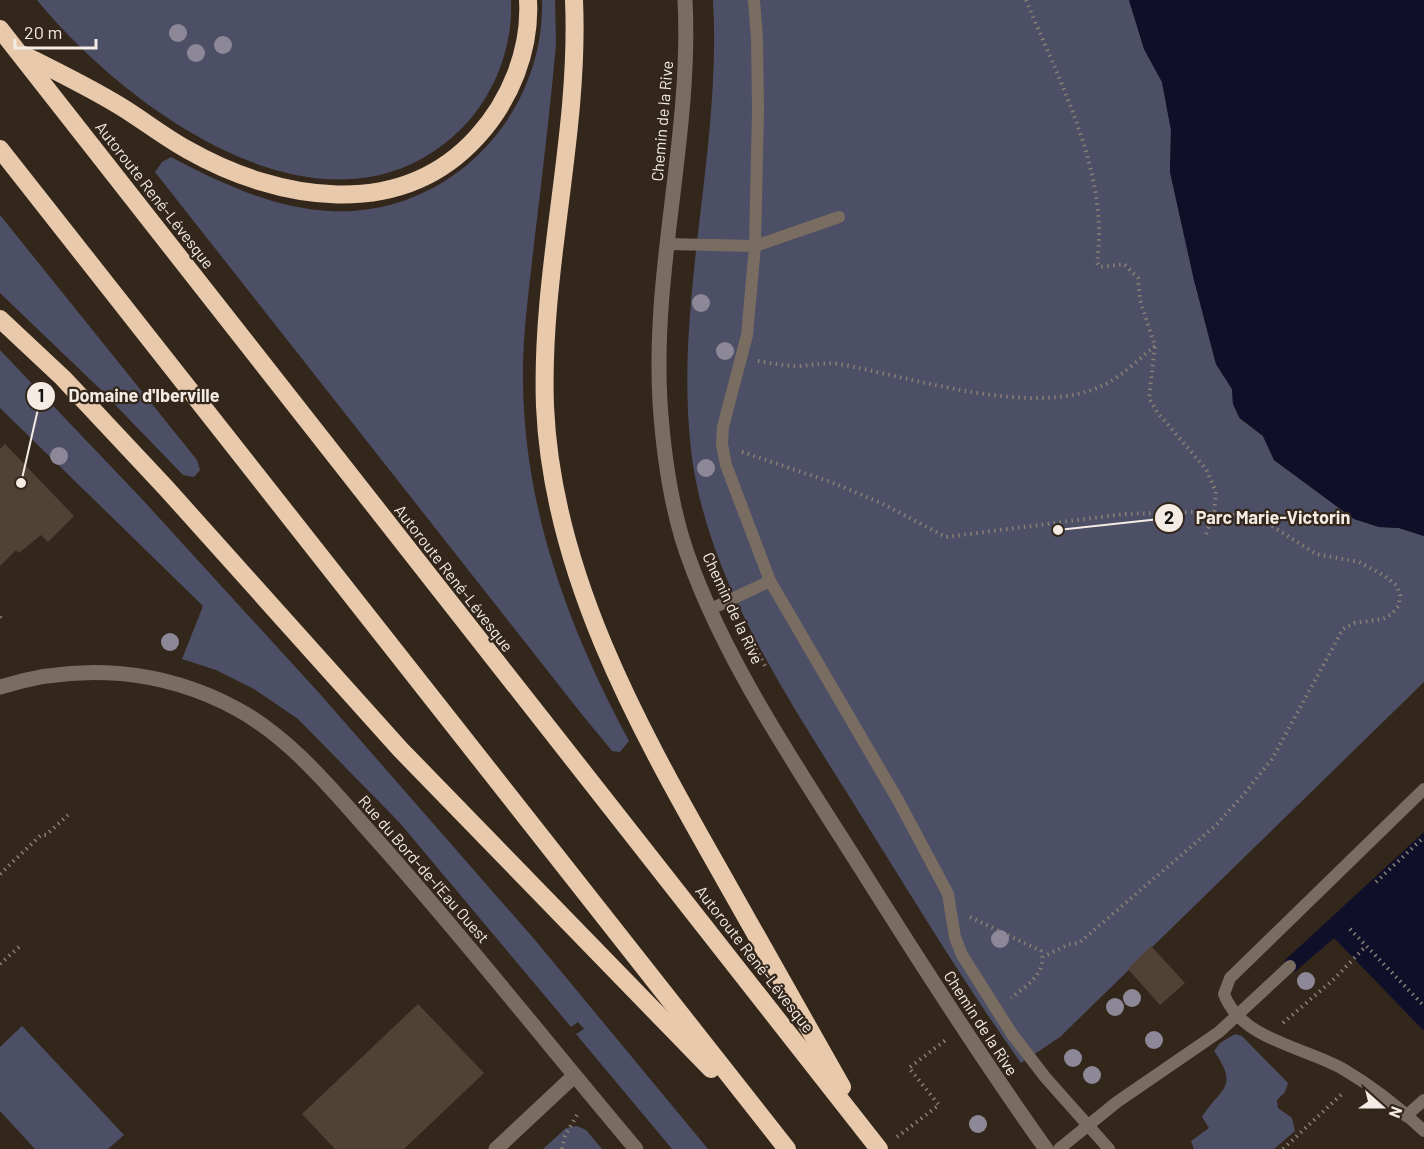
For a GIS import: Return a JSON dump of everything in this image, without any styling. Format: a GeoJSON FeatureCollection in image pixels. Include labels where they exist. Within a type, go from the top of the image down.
{"type":"FeatureCollection","features":[{"type":"Feature","properties":{"kind":"highway"},"geometry":{"type":"LineString","coordinates":[[17,51],[121,106],[171,140],[223,168],[296,192],[349,196],[386,190],[422,177],[454,159],[483,130],[503,101],[516,72],[525,38],[528,0]]}},
{"type":"Feature","properties":{"kind":"highway"},"geometry":{"type":"LineString","coordinates":[[574,0],[573,81],[548,311],[544,373],[549,449],[562,522],[592,615],[665,773],[880,1144]]}},
{"type":"Feature","properties":{"kind":"highway","name":"Autoroute René-Lévesque"},"geometry":{"type":"LineString","coordinates":[[0,29],[880,1144]]}},
{"type":"Feature","properties":{"kind":"highway"},"geometry":{"type":"LineString","coordinates":[[0,149],[785,1147]]}},
{"type":"Feature","properties":{"kind":"highway"},"geometry":{"type":"LineString","coordinates":[[0,319],[56,372],[159,480],[400,749],[785,1147]]}},
{"type":"Feature","properties":{"kind":"street","name":"Chemin de la Rive"},"geometry":{"type":"LineString","coordinates":[[685,0],[684,100],[668,244],[660,359],[666,467],[683,540],[711,609],[749,683],[823,808],[963,1030],[1046,1149]]}},
{"type":"Feature","properties":{"kind":"street","name":"Rue du Bord-de-l'Eau Ouest"},"geometry":{"type":"LineString","coordinates":[[0,687],[55,674],[96,672],[139,675],[182,685],[230,705],[257,722],[291,749],[413,881],[636,1149]]}},
{"type":"Feature","properties":{"kind":"street"},"geometry":{"type":"LineString","coordinates":[[496,1149],[574,1076]]}},
{"type":"Feature","properties":{"kind":"lane"},"geometry":{"type":"LineString","coordinates":[[754,0],[758,121],[755,246],[743,357],[723,427],[723,450],[726,465],[770,581],[899,802],[948,894],[955,937],[962,955],[996,1009],[1045,1077],[1109,1149]]}},
{"type":"Feature","properties":{"kind":"lane"},"geometry":{"type":"LineString","coordinates":[[668,244],[755,246],[839,217]]}},
{"type":"Feature","properties":{"kind":"lane"},"geometry":{"type":"LineString","coordinates":[[711,609],[770,581]]}},
{"type":"Feature","properties":{"kind":"lane"},"geometry":{"type":"LineString","coordinates":[[1424,789],[1230,978],[1224,994],[1247,1024],[1268,1036],[1322,1058],[1358,1078],[1424,1131]]}},
{"type":"Feature","properties":{"kind":"lane"},"geometry":{"type":"LineString","coordinates":[[1059,1149],[1117,1102],[1201,1046],[1290,966]]}},
{"type":"Feature","properties":{"kind":"lane"},"geometry":{"type":"LineString","coordinates":[[1406,1116],[1424,1100]]}},
{"type":"Feature","properties":{"kind":"path"},"geometry":{"type":"LineString","coordinates":[[1026,0],[1067,98],[1098,200],[1100,233],[1097,262],[1100,267],[1124,264],[1138,278],[1140,300],[1155,346],[1149,398],[1157,412],[1206,469],[1216,492],[1214,513],[1205,537]]}},
{"type":"Feature","properties":{"kind":"path"},"geometry":{"type":"LineString","coordinates":[[743,357],[799,366],[813,363],[838,364],[911,381],[1011,396],[1060,397],[1085,392],[1105,384],[1155,346]]}},
{"type":"Feature","properties":{"kind":"path"},"geometry":{"type":"LineString","coordinates":[[723,450],[754,454],[831,482],[881,503],[945,537],[1124,514],[1214,513],[1258,517],[1316,554],[1359,562],[1385,576],[1397,586],[1400,595],[1398,605],[1383,619],[1354,623],[1343,629],[1272,759],[1215,826],[1079,943],[1043,957]]}},
{"type":"Feature","properties":{"kind":"path"},"geometry":{"type":"LineString","coordinates":[[0,874],[41,836],[46,835],[68,815]]}},
{"type":"Feature","properties":{"kind":"path"},"geometry":{"type":"LineString","coordinates":[[1376,882],[1424,837]]}},
{"type":"Feature","properties":{"kind":"path"},"geometry":{"type":"LineString","coordinates":[[951,909],[1037,948],[1043,957],[1040,972],[1033,980],[996,1009]]}},
{"type":"Feature","properties":{"kind":"path"},"geometry":{"type":"LineString","coordinates":[[1350,929],[1424,1006]]}},
{"type":"Feature","properties":{"kind":"path"},"geometry":{"type":"LineString","coordinates":[[1268,1036],[1333,980],[1366,946]]}},
{"type":"Feature","properties":{"kind":"path"},"geometry":{"type":"LineString","coordinates":[[0,964],[19,947]]}},
{"type":"Feature","properties":{"kind":"path"},"geometry":{"type":"LineString","coordinates":[[880,1144],[939,1105],[909,1068],[953,1037]]}},
{"type":"Feature","properties":{"kind":"path"},"geometry":{"type":"LineString","coordinates":[[1283,1149],[1358,1078]]}},
{"type":"Feature","properties":{"kind":"path"},"geometry":{"type":"LineString","coordinates":[[562,1149],[565,1136],[577,1115]]}},
{"type":"Feature","properties":{"kind":"shaded area"},"geometry":{"type":"Polygon","coordinates":[[[37,0],[511,0],[511,18],[505,54],[499,71],[482,103],[459,131],[407,166],[350,179],[291,174],[232,154],[175,123],[122,85],[76,42],[37,0]]]}},
{"type":"Feature","properties":{"kind":"shaded area"},"geometry":{"type":"Polygon","coordinates":[[[542,0],[555,0],[556,45],[525,331],[523,384],[526,431],[532,478],[554,568],[587,656],[629,741],[620,752],[612,751],[580,712],[155,172],[162,162],[171,157],[248,193],[309,209],[330,211],[373,208],[413,197],[450,178],[481,152],[507,120],[527,83],[539,43],[542,0]]]}},
{"type":"Feature","properties":{"kind":"shaded area"},"geometry":{"type":"Polygon","coordinates":[[[713,0],[1129,0],[1144,49],[1162,82],[1171,130],[1170,172],[1194,280],[1216,364],[1232,389],[1233,404],[1239,418],[1263,436],[1274,460],[1354,519],[1379,527],[1399,528],[1424,536],[1424,682],[1060,1037],[1021,1063],[942,945],[785,692],[735,598],[715,550],[700,500],[691,450],[687,394],[693,281],[711,112],[714,56],[713,0]]]}},
{"type":"Feature","properties":{"kind":"shaded area"},"geometry":{"type":"Polygon","coordinates":[[[1129,0],[1424,0],[1424,536],[1399,528],[1379,527],[1354,519],[1274,460],[1263,436],[1240,418],[1233,404],[1232,389],[1216,364],[1194,280],[1170,172],[1171,130],[1162,82],[1144,49],[1129,0]]]}},
{"type":"Feature","properties":{"kind":"shaded area"},"geometry":{"type":"Polygon","coordinates":[[[0,215],[197,460],[200,470],[194,477],[183,475],[98,387],[0,293],[0,215]]]}},
{"type":"Feature","properties":{"kind":"shaded area"},"geometry":{"type":"Polygon","coordinates":[[[0,350],[141,498],[320,694],[535,940],[708,1149],[672,1149],[576,1034],[584,1029],[578,1022],[571,1027],[399,822],[298,719],[254,689],[216,670],[182,659],[203,606],[0,408],[0,350]]]}},
{"type":"Feature","properties":{"kind":"shaded area"},"geometry":{"type":"Polygon","coordinates":[[[1424,832],[1423,1030],[1334,938],[1295,972],[1284,961],[1424,832]]]}},
{"type":"Feature","properties":{"kind":"shaded area"},"geometry":{"type":"Polygon","coordinates":[[[22,1026],[124,1135],[108,1149],[35,1149],[0,1111],[0,1047],[22,1026]]]}},
{"type":"Feature","properties":{"kind":"shaded area"},"geometry":{"type":"Polygon","coordinates":[[[1235,1034],[1242,1036],[1288,1083],[1285,1092],[1277,1100],[1278,1108],[1292,1118],[1295,1131],[1274,1149],[1194,1149],[1191,1141],[1209,1128],[1202,1117],[1221,1093],[1226,1080],[1222,1063],[1214,1051],[1220,1043],[1235,1034]]]}},
{"type":"Feature","properties":{"kind":"shaded area"},"geometry":{"type":"Polygon","coordinates":[[[577,1126],[586,1130],[602,1149],[543,1149],[566,1128],[577,1126]]]}},
{"type":"Feature","properties":{"kind":"building"},"geometry":{"type":"Polygon","coordinates":[[[5,444],[74,516],[48,542],[41,535],[19,553],[16,550],[0,566],[0,449],[5,444]]]}},
{"type":"Feature","properties":{"kind":"building"},"geometry":{"type":"Polygon","coordinates":[[[1151,946],[1185,983],[1160,1005],[1128,969],[1151,946]]]}},
{"type":"Feature","properties":{"kind":"building"},"geometry":{"type":"Polygon","coordinates":[[[418,1004],[484,1073],[404,1149],[335,1149],[302,1114],[418,1004]]]}},
{"type":"Feature","properties":{"kind":"place","name":"Domaine d'Iberville"},"geometry":{"type":"Point","coordinates":[21,483]}},
{"type":"Feature","properties":{"kind":"place","name":"Parc Marie-Victorin"},"geometry":{"type":"Point","coordinates":[1058,530]}}]}
